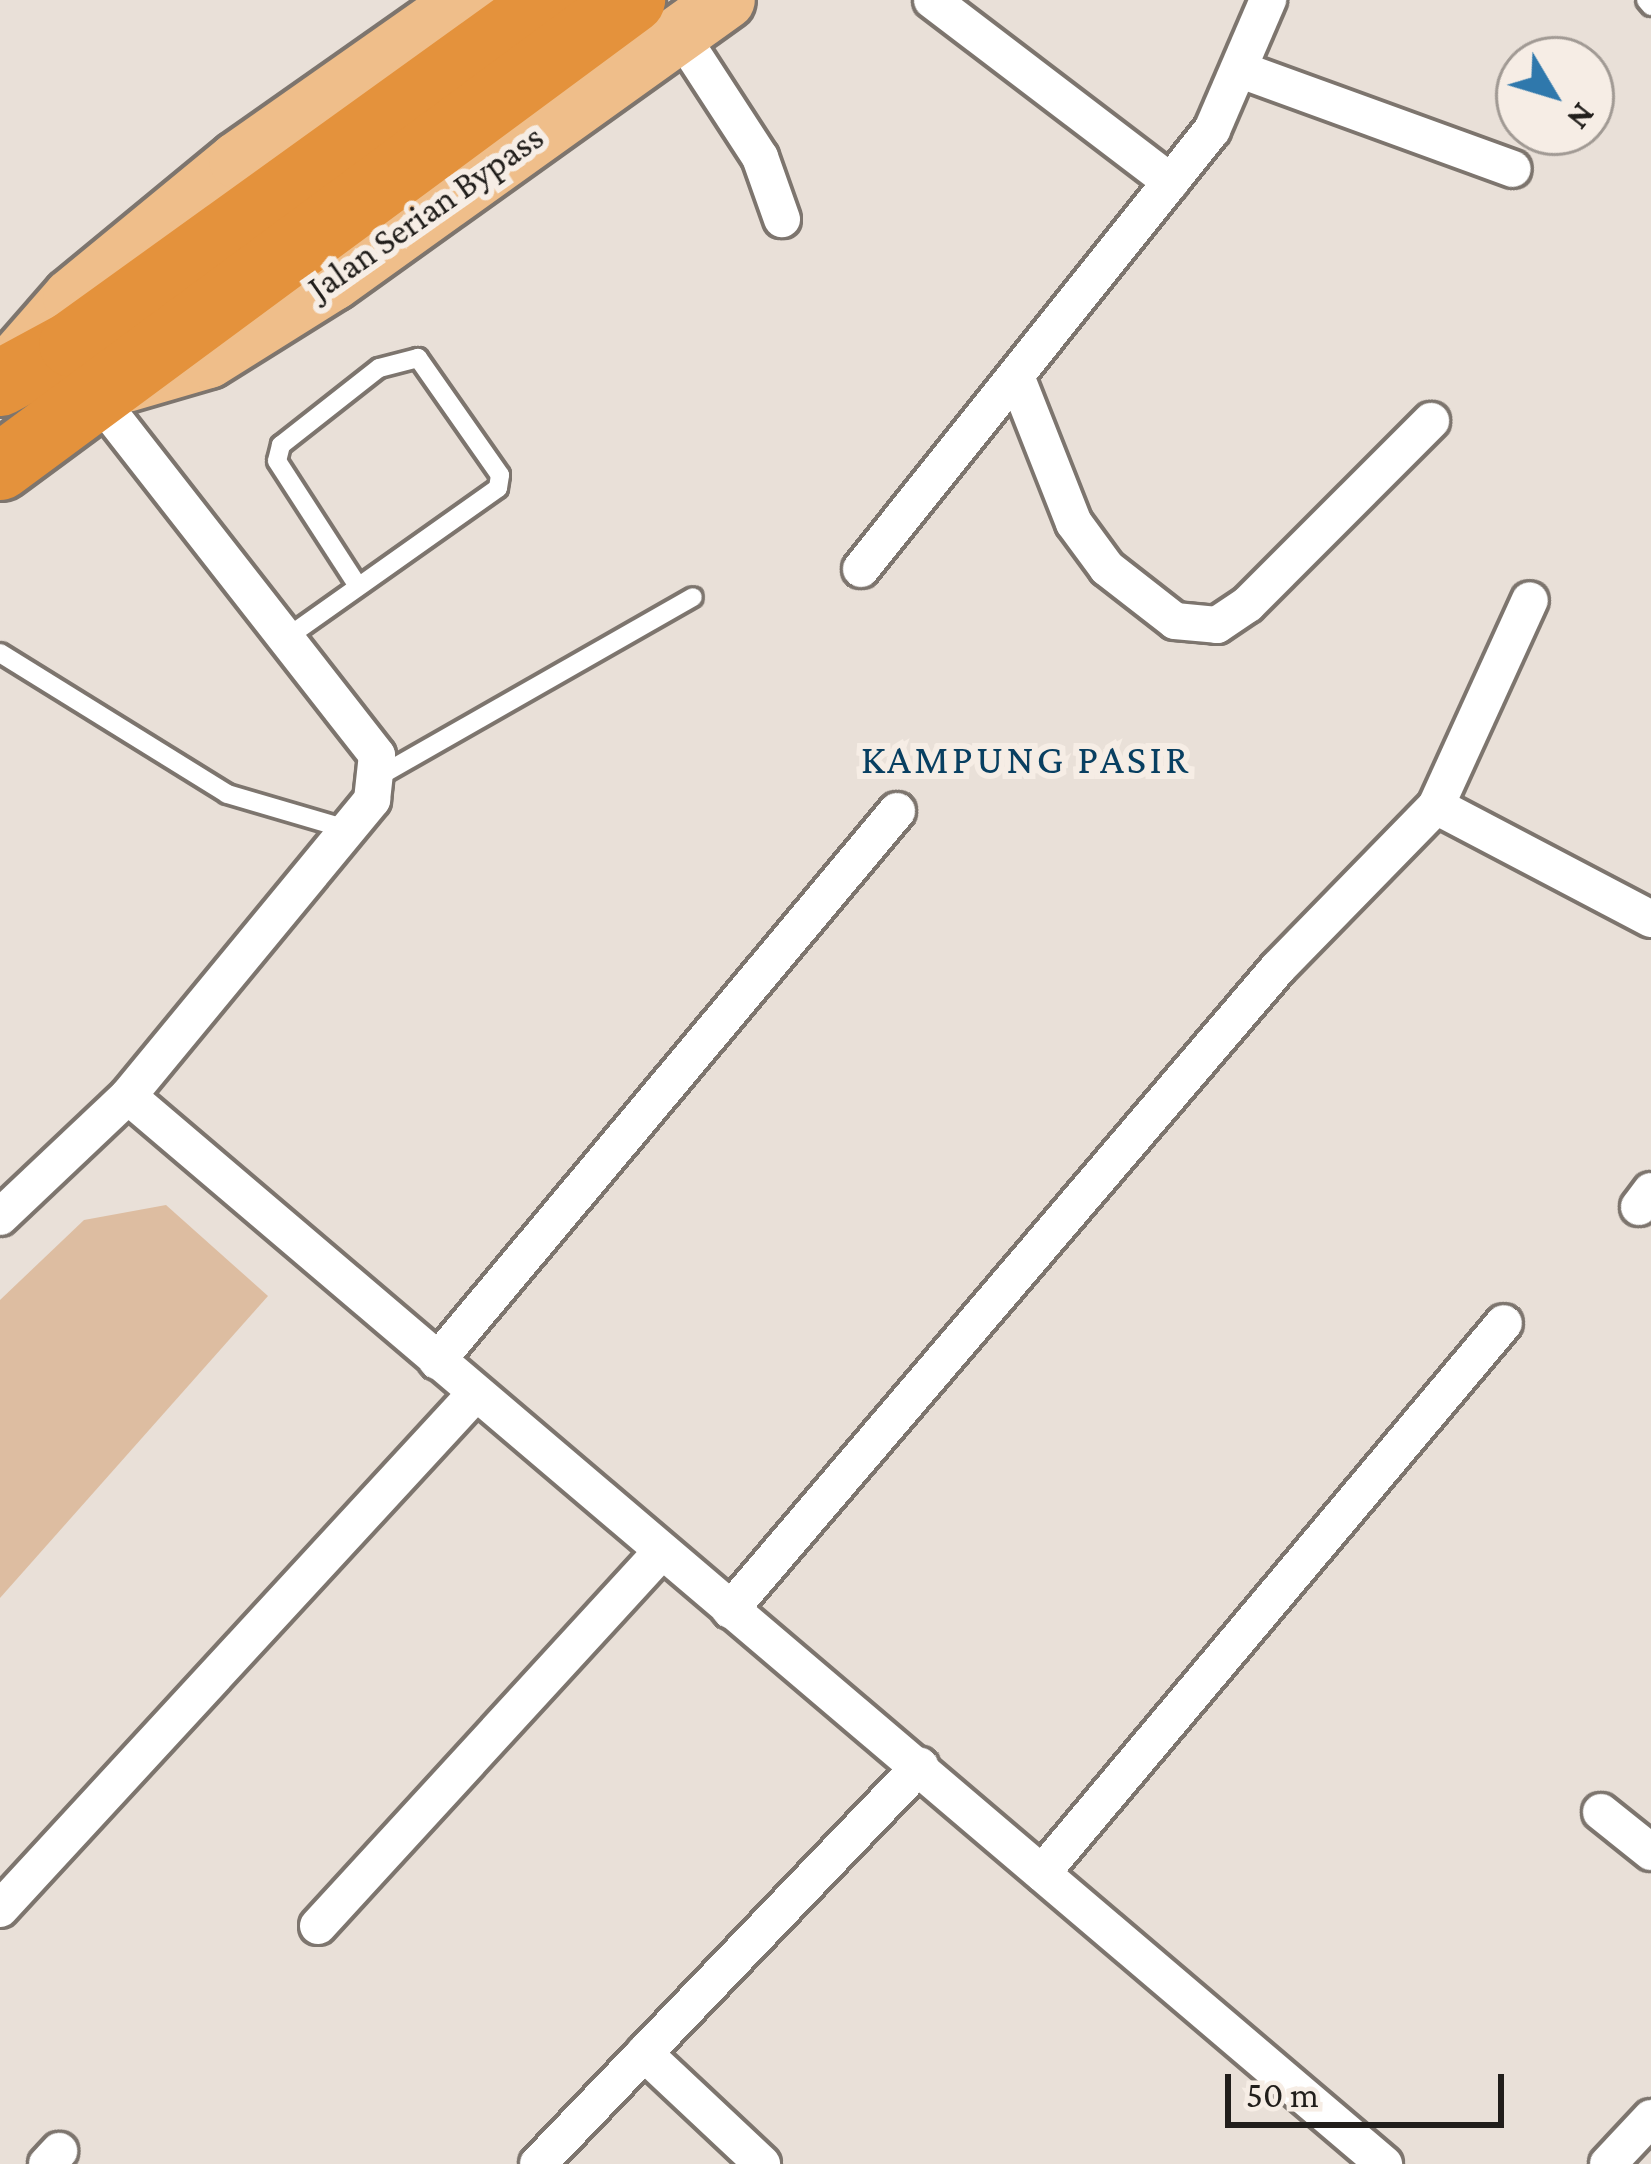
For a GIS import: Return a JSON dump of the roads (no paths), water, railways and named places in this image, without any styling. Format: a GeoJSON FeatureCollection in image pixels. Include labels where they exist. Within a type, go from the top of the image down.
{"type":"FeatureCollection","features":[{"type":"Feature","properties":{"kind":"highway"},"geometry":{"type":"LineString","coordinates":[[287,219],[550,0]]}},
{"type":"Feature","properties":{"kind":"highway"},"geometry":{"type":"LineString","coordinates":[[0,381],[656,17]]}},
{"type":"Feature","properties":{"kind":"highway","name":"Jalan Serian Bypass"},"geometry":{"type":"LineString","coordinates":[[0,467],[102,392],[287,219]]}},
{"type":"Feature","properties":{"kind":"main road"},"geometry":{"type":"LineString","coordinates":[[0,381],[70,297],[237,160],[465,0]]}},
{"type":"Feature","properties":{"kind":"main road","name":"Jalan Serian Bypass"},"geometry":{"type":"LineString","coordinates":[[102,392],[226,348],[656,17],[726,0]]}},
{"type":"Feature","properties":{"kind":"street"},"geometry":{"type":"LineString","coordinates":[[932,0],[1171,182]]}},
{"type":"Feature","properties":{"kind":"street"},"geometry":{"type":"LineString","coordinates":[[861,569],[1171,182],[1241,70],[1268,0]]}},
{"type":"Feature","properties":{"kind":"street"},"geometry":{"type":"LineString","coordinates":[[656,17],[760,157],[782,219]]}},
{"type":"Feature","properties":{"kind":"street"},"geometry":{"type":"LineString","coordinates":[[1241,70],[1513,169]]}},
{"type":"Feature","properties":{"kind":"street"},"geometry":{"type":"LineString","coordinates":[[1016,376],[1074,523],[1107,568],[1175,620],[1196,623],[1217,625],[1248,604],[1430,421]]}},
{"type":"Feature","properties":{"kind":"street"},"geometry":{"type":"LineString","coordinates":[[0,1217],[128,1096],[347,830],[374,778],[377,755],[102,392]]}},
{"type":"Feature","properties":{"kind":"street"},"geometry":{"type":"LineString","coordinates":[[730,1610],[1276,969],[1436,806],[1530,600]]}},
{"type":"Feature","properties":{"kind":"street"},"geometry":{"type":"LineString","coordinates":[[1436,806],[1651,919]]}},
{"type":"Feature","properties":{"kind":"street"},"geometry":{"type":"LineString","coordinates":[[437,1361],[897,811]]}},
{"type":"Feature","properties":{"kind":"street"},"geometry":{"type":"LineString","coordinates":[[128,1096],[474,1395],[920,1766],[1359,2156]]}},
{"type":"Feature","properties":{"kind":"street"},"geometry":{"type":"LineString","coordinates":[[1042,1873],[1504,1323]]}},
{"type":"Feature","properties":{"kind":"street"},"geometry":{"type":"LineString","coordinates":[[0,1909],[474,1395]]}},
{"type":"Feature","properties":{"kind":"street"},"geometry":{"type":"LineString","coordinates":[[318,1926],[662,1551]]}},
{"type":"Feature","properties":{"kind":"street"},"geometry":{"type":"LineString","coordinates":[[538,2164],[920,1766]]}},
{"type":"Feature","properties":{"kind":"street"},"geometry":{"type":"LineString","coordinates":[[1601,1812],[1651,1852]]}},
{"type":"Feature","properties":{"kind":"street"},"geometry":{"type":"LineString","coordinates":[[644,2053],[762,2164]]}},
{"type":"Feature","properties":{"kind":"street"},"geometry":{"type":"LineString","coordinates":[[1608,2164],[1651,2118]]}},
{"type":"Feature","properties":{"kind":"lane"},"geometry":{"type":"LineString","coordinates":[[289,636],[498,488],[500,475],[418,358],[399,356],[328,405],[277,461],[358,586]]}},
{"type":"Feature","properties":{"kind":"lane"},"geometry":{"type":"LineString","coordinates":[[374,778],[693,597]]}},
{"type":"Feature","properties":{"kind":"lane"},"geometry":{"type":"LineString","coordinates":[[0,653],[227,794],[347,830]]}},
{"type":"Feature","properties":{"kind":"district","name":"KAMPUNG PASIR"},"geometry":{"type":"Point","coordinates":[1026,759]}}]}
